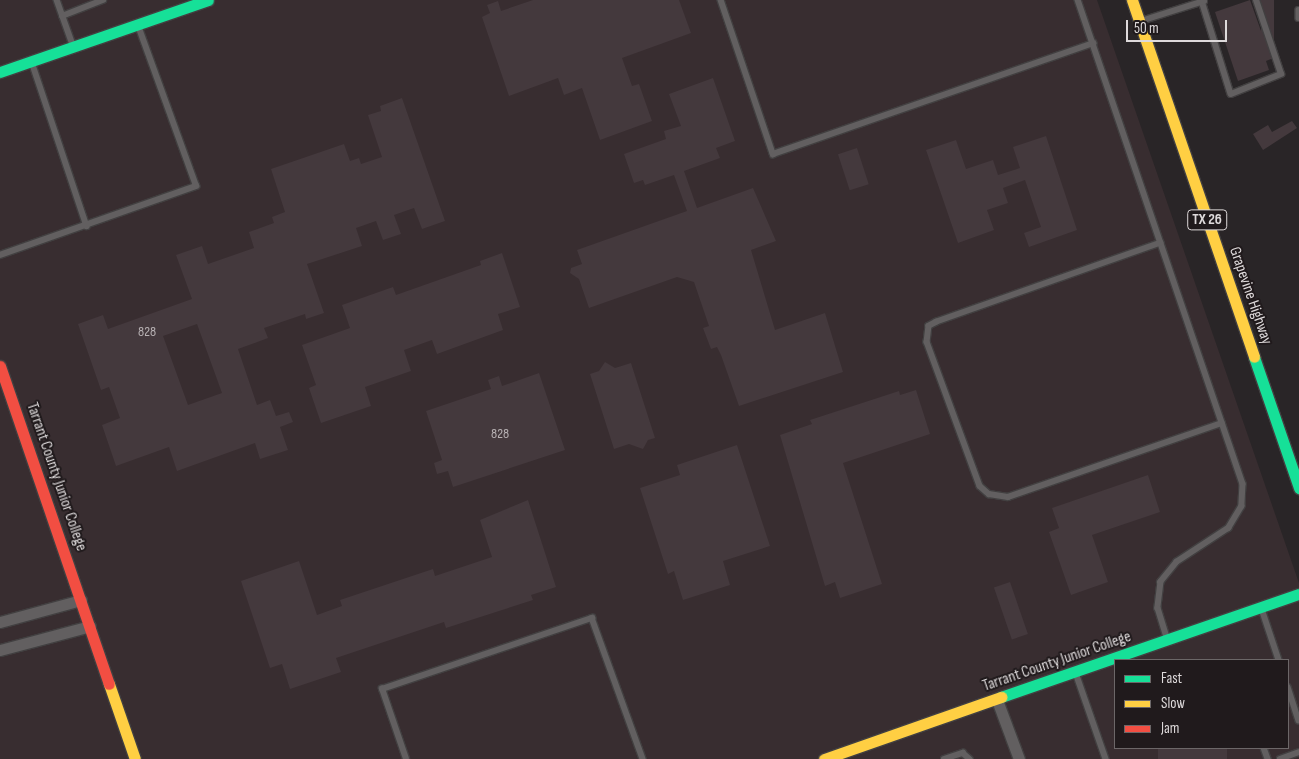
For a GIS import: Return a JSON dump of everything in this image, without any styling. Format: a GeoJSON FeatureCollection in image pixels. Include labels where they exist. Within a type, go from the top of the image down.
{"type":"FeatureCollection","features":[{"type":"Feature","properties":{"kind":"street"},"geometry":{"type":"LineString","coordinates":[[0,72],[208,0]]}},
{"type":"Feature","properties":{"kind":"street","name":"Grapevine Highway"},"geometry":{"type":"LineString","coordinates":[[1132,0],[1299,488]]}},
{"type":"Feature","properties":{"kind":"street","name":"Tarrant County Junior College"},"geometry":{"type":"LineString","coordinates":[[0,366],[134,759]]}},
{"type":"Feature","properties":{"kind":"street","name":"Tarrant County Junior College"},"geometry":{"type":"LineString","coordinates":[[1115,659],[1299,594]]}},
{"type":"Feature","properties":{"kind":"street"},"geometry":{"type":"LineString","coordinates":[[0,622],[81,600]]}},
{"type":"Feature","properties":{"kind":"street"},"geometry":{"type":"LineString","coordinates":[[0,650],[90,626]]}},
{"type":"Feature","properties":{"kind":"street","name":"Tarrant County Junior College"},"geometry":{"type":"LineString","coordinates":[[824,759],[1114,659]]}},
{"type":"Feature","properties":{"kind":"street"},"geometry":{"type":"LineString","coordinates":[[997,700],[1019,759]]}},
{"type":"Feature","properties":{"kind":"lane"},"geometry":{"type":"LineString","coordinates":[[57,0],[73,46]]}},
{"type":"Feature","properties":{"kind":"lane"},"geometry":{"type":"LineString","coordinates":[[62,16],[103,0]]}},
{"type":"Feature","properties":{"kind":"lane"},"geometry":{"type":"LineString","coordinates":[[722,0],[772,154],[1093,43]]}},
{"type":"Feature","properties":{"kind":"lane"},"geometry":{"type":"LineString","coordinates":[[1078,0],[1243,484],[1242,506],[1230,528],[1177,562],[1161,582],[1158,608],[1167,640]]}},
{"type":"Feature","properties":{"kind":"lane"},"geometry":{"type":"LineString","coordinates":[[1139,21],[1204,1],[1231,94],[1281,74],[1256,0]]}},
{"type":"Feature","properties":{"kind":"lane"},"geometry":{"type":"LineString","coordinates":[[1299,10],[1299,18]]}},
{"type":"Feature","properties":{"kind":"lane"},"geometry":{"type":"LineString","coordinates":[[0,255],[87,226],[196,186],[137,24]]}},
{"type":"Feature","properties":{"kind":"lane"},"geometry":{"type":"LineString","coordinates":[[32,60],[87,226]]}},
{"type":"Feature","properties":{"kind":"lane"},"geometry":{"type":"LineString","coordinates":[[1161,242],[937,322],[929,326],[927,342],[980,486],[989,494],[1008,497],[1222,423]]}},
{"type":"Feature","properties":{"kind":"lane"},"geometry":{"type":"LineString","coordinates":[[1261,607],[1279,659]]}},
{"type":"Feature","properties":{"kind":"lane"},"geometry":{"type":"LineString","coordinates":[[406,759],[382,689],[592,618],[643,759]]}},
{"type":"Feature","properties":{"kind":"lane"},"geometry":{"type":"LineString","coordinates":[[1076,673],[1106,759]]}},
{"type":"Feature","properties":{"kind":"lane"},"geometry":{"type":"LineString","coordinates":[[1289,690],[1299,720]]}},
{"type":"Feature","properties":{"kind":"lane"},"geometry":{"type":"LineString","coordinates":[[1280,759],[1299,752]]}},
{"type":"Feature","properties":{"kind":"lane"},"geometry":{"type":"LineString","coordinates":[[944,759],[963,753],[970,759]]}},
{"type":"Feature","properties":{"kind":"shaded area"},"geometry":{"type":"Polygon","coordinates":[[[0,0],[1097,0],[1299,583],[1299,759],[0,759],[0,0]]]}},
{"type":"Feature","properties":{"kind":"building"},"geometry":{"type":"Polygon","coordinates":[[[533,0],[679,0],[691,33],[622,58],[632,86],[639,84],[652,121],[600,140],[582,88],[564,95],[558,78],[509,96],[482,17],[490,13],[487,5],[498,1],[501,11],[533,0]]]}},
{"type":"Feature","properties":{"kind":"building"},"geometry":{"type":"Polygon","coordinates":[[[1250,0],[1271,59],[1266,61],[1269,70],[1238,81],[1215,12],[1250,0]]]}},
{"type":"Feature","properties":{"kind":"building"},"geometry":{"type":"Polygon","coordinates":[[[1261,0],[1274,0],[1274,59],[1261,59],[1261,0]]]}},
{"type":"Feature","properties":{"kind":"building"},"geometry":{"type":"Polygon","coordinates":[[[713,78],[735,141],[716,148],[720,158],[684,171],[697,208],[753,188],[776,241],[751,250],[775,330],[825,313],[843,372],[739,406],[721,355],[717,347],[711,349],[703,328],[709,326],[694,282],[677,277],[589,308],[579,279],[570,273],[571,268],[582,264],[577,250],[687,211],[674,175],[645,185],[643,180],[634,183],[624,154],[666,139],[664,131],[681,126],[669,94],[713,78]]]}},
{"type":"Feature","properties":{"kind":"building"},"geometry":{"type":"Polygon","coordinates":[[[402,98],[445,221],[422,229],[414,208],[394,215],[401,234],[383,240],[376,221],[356,228],[362,246],[307,264],[324,313],[306,319],[305,314],[264,328],[268,338],[238,349],[257,405],[270,400],[276,416],[289,412],[293,422],[280,427],[288,450],[260,459],[255,443],[177,471],[169,447],[116,466],[102,425],[120,418],[109,387],[101,390],[78,324],[103,315],[108,329],[192,299],[176,255],[202,246],[208,264],[254,248],[249,232],[274,223],[272,217],[285,212],[271,169],[344,144],[350,161],[359,158],[361,164],[382,157],[368,115],[381,111],[380,106],[402,98]],[[197,324],[163,336],[188,405],[222,393],[197,324]]]}},
{"type":"Feature","properties":{"kind":"building"},"geometry":{"type":"Polygon","coordinates":[[[1292,121],[1297,128],[1263,150],[1253,134],[1268,125],[1272,132],[1292,121]]]}},
{"type":"Feature","properties":{"kind":"building"},"geometry":{"type":"Polygon","coordinates":[[[1046,136],[1077,230],[1029,247],[1024,233],[1041,227],[1025,180],[1003,188],[1008,203],[987,210],[994,230],[958,243],[926,150],[956,140],[966,169],[993,160],[998,175],[1020,168],[1013,147],[1046,136]]]}},
{"type":"Feature","properties":{"kind":"building"},"geometry":{"type":"Polygon","coordinates":[[[857,148],[869,184],[850,190],[838,154],[857,148]]]}},
{"type":"Feature","properties":{"kind":"building"},"geometry":{"type":"Polygon","coordinates":[[[502,253],[520,307],[498,314],[503,330],[437,354],[432,340],[404,350],[411,371],[365,387],[371,406],[321,423],[309,388],[316,385],[302,345],[350,328],[342,305],[393,287],[396,295],[481,265],[480,261],[502,253]]]}},
{"type":"Feature","properties":{"kind":"building"},"geometry":{"type":"Polygon","coordinates":[[[605,362],[615,368],[631,363],[655,438],[648,440],[643,449],[629,444],[614,449],[590,374],[599,371],[605,362]]]}},
{"type":"Feature","properties":{"kind":"building"},"geometry":{"type":"Polygon","coordinates":[[[539,373],[565,450],[453,487],[448,471],[437,474],[434,463],[442,460],[426,411],[491,389],[488,380],[499,376],[502,386],[539,373]]]}},
{"type":"Feature","properties":{"kind":"building"},"geometry":{"type":"Polygon","coordinates":[[[916,390],[930,434],[843,463],[882,584],[840,598],[835,582],[825,586],[780,435],[812,424],[810,420],[899,391],[900,395],[916,390]]]}},
{"type":"Feature","properties":{"kind":"building"},"geometry":{"type":"Polygon","coordinates":[[[737,445],[770,546],[723,561],[730,585],[683,600],[674,571],[668,574],[640,488],[680,475],[677,465],[737,445]]]}},
{"type":"Feature","properties":{"kind":"building"},"geometry":{"type":"Polygon","coordinates":[[[1148,475],[1160,512],[1092,535],[1108,582],[1071,595],[1049,532],[1059,528],[1052,508],[1148,475]]]}},
{"type":"Feature","properties":{"kind":"building"},"geometry":{"type":"Polygon","coordinates":[[[528,500],[556,587],[531,595],[533,600],[446,628],[444,622],[336,658],[341,672],[290,689],[282,664],[270,668],[241,581],[299,561],[317,615],[342,606],[340,600],[433,569],[435,576],[492,557],[480,520],[528,500]]]}},
{"type":"Feature","properties":{"kind":"building"},"geometry":{"type":"Polygon","coordinates":[[[1010,582],[1028,634],[1012,640],[994,588],[1010,582]]]}},
{"type":"Feature","properties":{"kind":"building"},"geometry":{"type":"Polygon","coordinates":[[[1158,749],[1227,749],[1227,759],[1158,759],[1158,749]]]}},
{"type":"Feature","properties":{"kind":"traffic: fast"},"geometry":{"type":"LineString","coordinates":[[0,72],[208,0]]}},
{"type":"Feature","properties":{"kind":"traffic: fast"},"geometry":{"type":"LineString","coordinates":[[1254,357],[1299,488]]}},
{"type":"Feature","properties":{"kind":"traffic: fast"},"geometry":{"type":"LineString","coordinates":[[1001,697],[1299,594]]}},
{"type":"Feature","properties":{"kind":"traffic: slow"},"geometry":{"type":"LineString","coordinates":[[1132,0],[1254,357]]}},
{"type":"Feature","properties":{"kind":"traffic: slow"},"geometry":{"type":"LineString","coordinates":[[109,684],[135,759]]}},
{"type":"Feature","properties":{"kind":"traffic: slow"},"geometry":{"type":"LineString","coordinates":[[824,759],[1001,697]]}},
{"type":"Feature","properties":{"kind":"traffic: jam"},"geometry":{"type":"LineString","coordinates":[[0,366],[109,684]]}}]}
